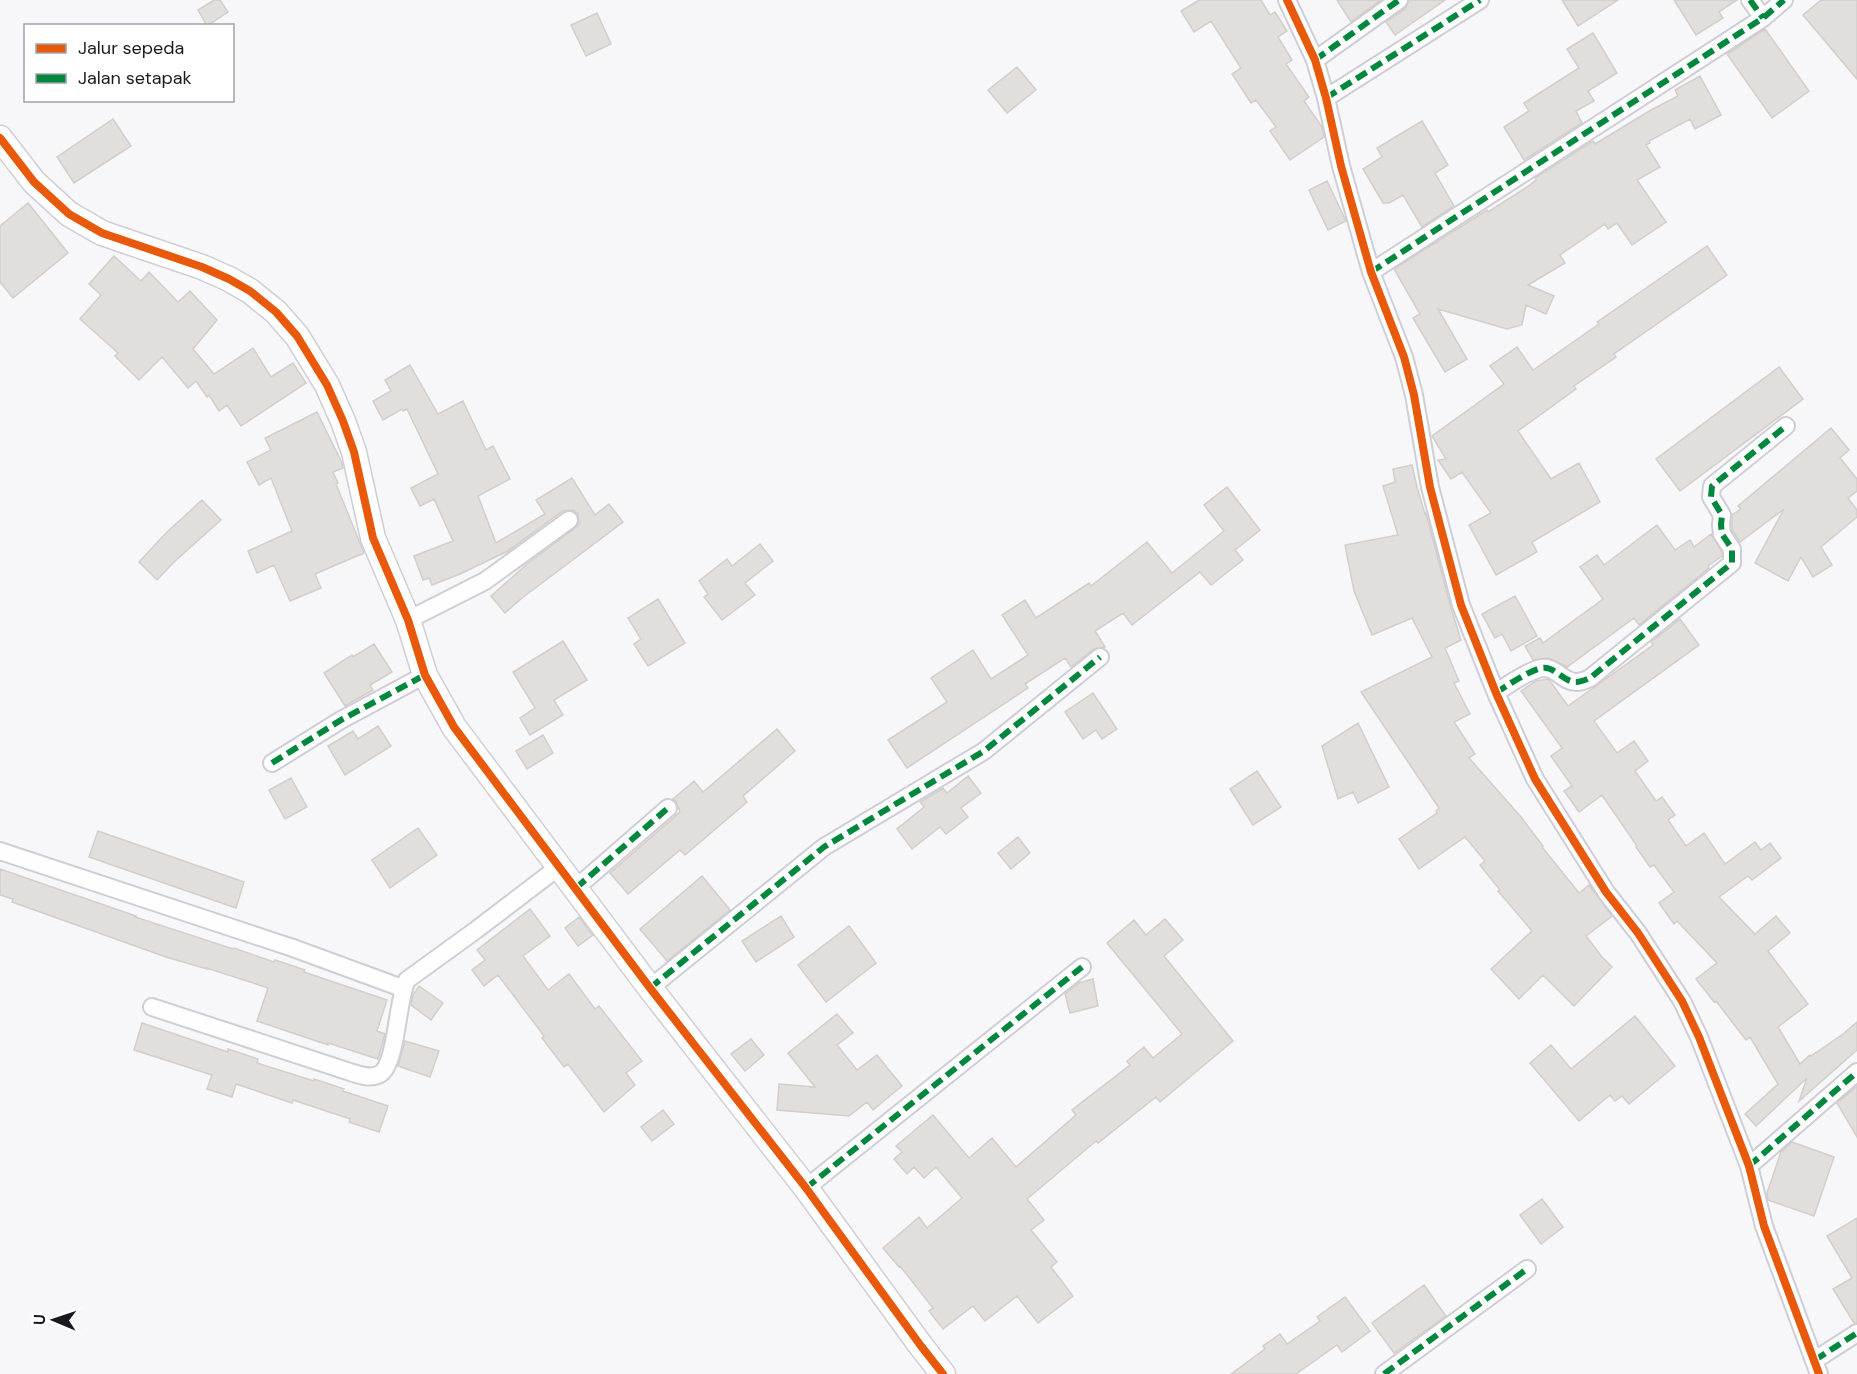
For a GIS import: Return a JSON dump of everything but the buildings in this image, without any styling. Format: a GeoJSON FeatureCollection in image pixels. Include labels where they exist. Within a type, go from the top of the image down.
{"type":"FeatureCollection","features":[{"type":"Feature","properties":{"kind":"street"},"geometry":{"type":"LineString","coordinates":[[1287,0],[1315,60],[1341,166],[1371,272],[1404,357],[1414,394],[1430,487],[1461,605],[1496,693],[1534,779],[1606,892],[1638,933],[1682,1001],[1749,1166],[1764,1226],[1817,1367],[1857,1333]]}},
{"type":"Feature","properties":{"kind":"street"},"geometry":{"type":"LineString","coordinates":[[1315,60],[1399,0]]}},
{"type":"Feature","properties":{"kind":"street"},"geometry":{"type":"LineString","coordinates":[[1326,98],[1480,0]]}},
{"type":"Feature","properties":{"kind":"street"},"geometry":{"type":"LineString","coordinates":[[1750,0],[1762,18]]}},
{"type":"Feature","properties":{"kind":"street"},"geometry":{"type":"LineString","coordinates":[[1371,272],[1762,18],[1784,0]]}},
{"type":"Feature","properties":{"kind":"street"},"geometry":{"type":"LineString","coordinates":[[0,138],[34,182],[69,214],[102,233],[202,267],[229,279],[250,291],[276,312],[297,336],[327,385],[343,421],[354,452],[373,538],[408,620],[425,675],[454,727],[650,988],[806,1188],[943,1374]]}},
{"type":"Feature","properties":{"kind":"street"},"geometry":{"type":"LineString","coordinates":[[1496,693],[1516,680],[1542,668],[1550,669],[1564,679],[1577,683],[1590,678],[1732,562],[1732,549],[1722,534],[1722,514],[1712,496],[1713,486],[1786,426]]}},
{"type":"Feature","properties":{"kind":"street"},"geometry":{"type":"LineString","coordinates":[[408,620],[485,581],[569,520]]}},
{"type":"Feature","properties":{"kind":"street"},"geometry":{"type":"LineString","coordinates":[[650,988],[824,847],[984,751],[1100,657]]}},
{"type":"Feature","properties":{"kind":"street"},"geometry":{"type":"LineString","coordinates":[[272,762],[341,720],[425,675]]}},
{"type":"Feature","properties":{"kind":"street"},"geometry":{"type":"LineString","coordinates":[[576,888],[668,808]]}},
{"type":"Feature","properties":{"kind":"street"},"geometry":{"type":"LineString","coordinates":[[0,851],[282,944],[402,988]]}},
{"type":"Feature","properties":{"kind":"street"},"geometry":{"type":"LineString","coordinates":[[152,1006],[369,1077],[379,1075],[387,1068],[400,1012],[402,988],[407,980],[560,866]]}},
{"type":"Feature","properties":{"kind":"street"},"geometry":{"type":"LineString","coordinates":[[806,1188],[1082,967]]}},
{"type":"Feature","properties":{"kind":"street"},"geometry":{"type":"LineString","coordinates":[[1749,1166],[1857,1072]]}},
{"type":"Feature","properties":{"kind":"street"},"geometry":{"type":"LineString","coordinates":[[1384,1374],[1527,1269]]}},
{"type":"Feature","properties":{"kind":"marked path"},"geometry":{"type":"LineString","coordinates":[[1315,60],[1399,0]]}},
{"type":"Feature","properties":{"kind":"marked path"},"geometry":{"type":"LineString","coordinates":[[1326,98],[1480,0]]}},
{"type":"Feature","properties":{"kind":"marked path"},"geometry":{"type":"LineString","coordinates":[[1750,0],[1763,18]]}},
{"type":"Feature","properties":{"kind":"marked path"},"geometry":{"type":"LineString","coordinates":[[1371,272],[1763,18],[1784,0]]}},
{"type":"Feature","properties":{"kind":"marked path"},"geometry":{"type":"LineString","coordinates":[[1496,693],[1525,675],[1542,668],[1551,669],[1571,681],[1579,682],[1590,678],[1732,563],[1732,549],[1722,534],[1722,515],[1711,497],[1712,486],[1786,426]]}},
{"type":"Feature","properties":{"kind":"marked path"},"geometry":{"type":"LineString","coordinates":[[650,988],[824,847],[984,751],[1100,657]]}},
{"type":"Feature","properties":{"kind":"marked path"},"geometry":{"type":"LineString","coordinates":[[272,763],[341,720],[425,675]]}},
{"type":"Feature","properties":{"kind":"marked path"},"geometry":{"type":"LineString","coordinates":[[576,888],[668,808]]}},
{"type":"Feature","properties":{"kind":"marked path"},"geometry":{"type":"LineString","coordinates":[[806,1188],[1082,967]]}},
{"type":"Feature","properties":{"kind":"marked path"},"geometry":{"type":"LineString","coordinates":[[1749,1166],[1857,1072]]}},
{"type":"Feature","properties":{"kind":"marked path"},"geometry":{"type":"LineString","coordinates":[[1384,1374],[1527,1269]]}},
{"type":"Feature","properties":{"kind":"marked path"},"geometry":{"type":"LineString","coordinates":[[1815,1360],[1857,1333]]}},
{"type":"Feature","properties":{"kind":"cycle path"},"geometry":{"type":"LineString","coordinates":[[1287,0],[1315,60],[1341,166],[1371,272],[1404,357],[1414,395],[1430,487],[1461,605],[1496,693],[1535,779],[1606,892],[1638,933],[1682,1001],[1699,1037],[1749,1166],[1764,1226],[1819,1374]]}},
{"type":"Feature","properties":{"kind":"cycle path"},"geometry":{"type":"LineString","coordinates":[[0,138],[34,182],[69,214],[102,233],[202,267],[229,279],[250,291],[276,312],[297,336],[327,385],[343,421],[354,452],[373,538],[408,620],[425,675],[454,727],[650,988],[806,1188],[943,1374]]}}]}
